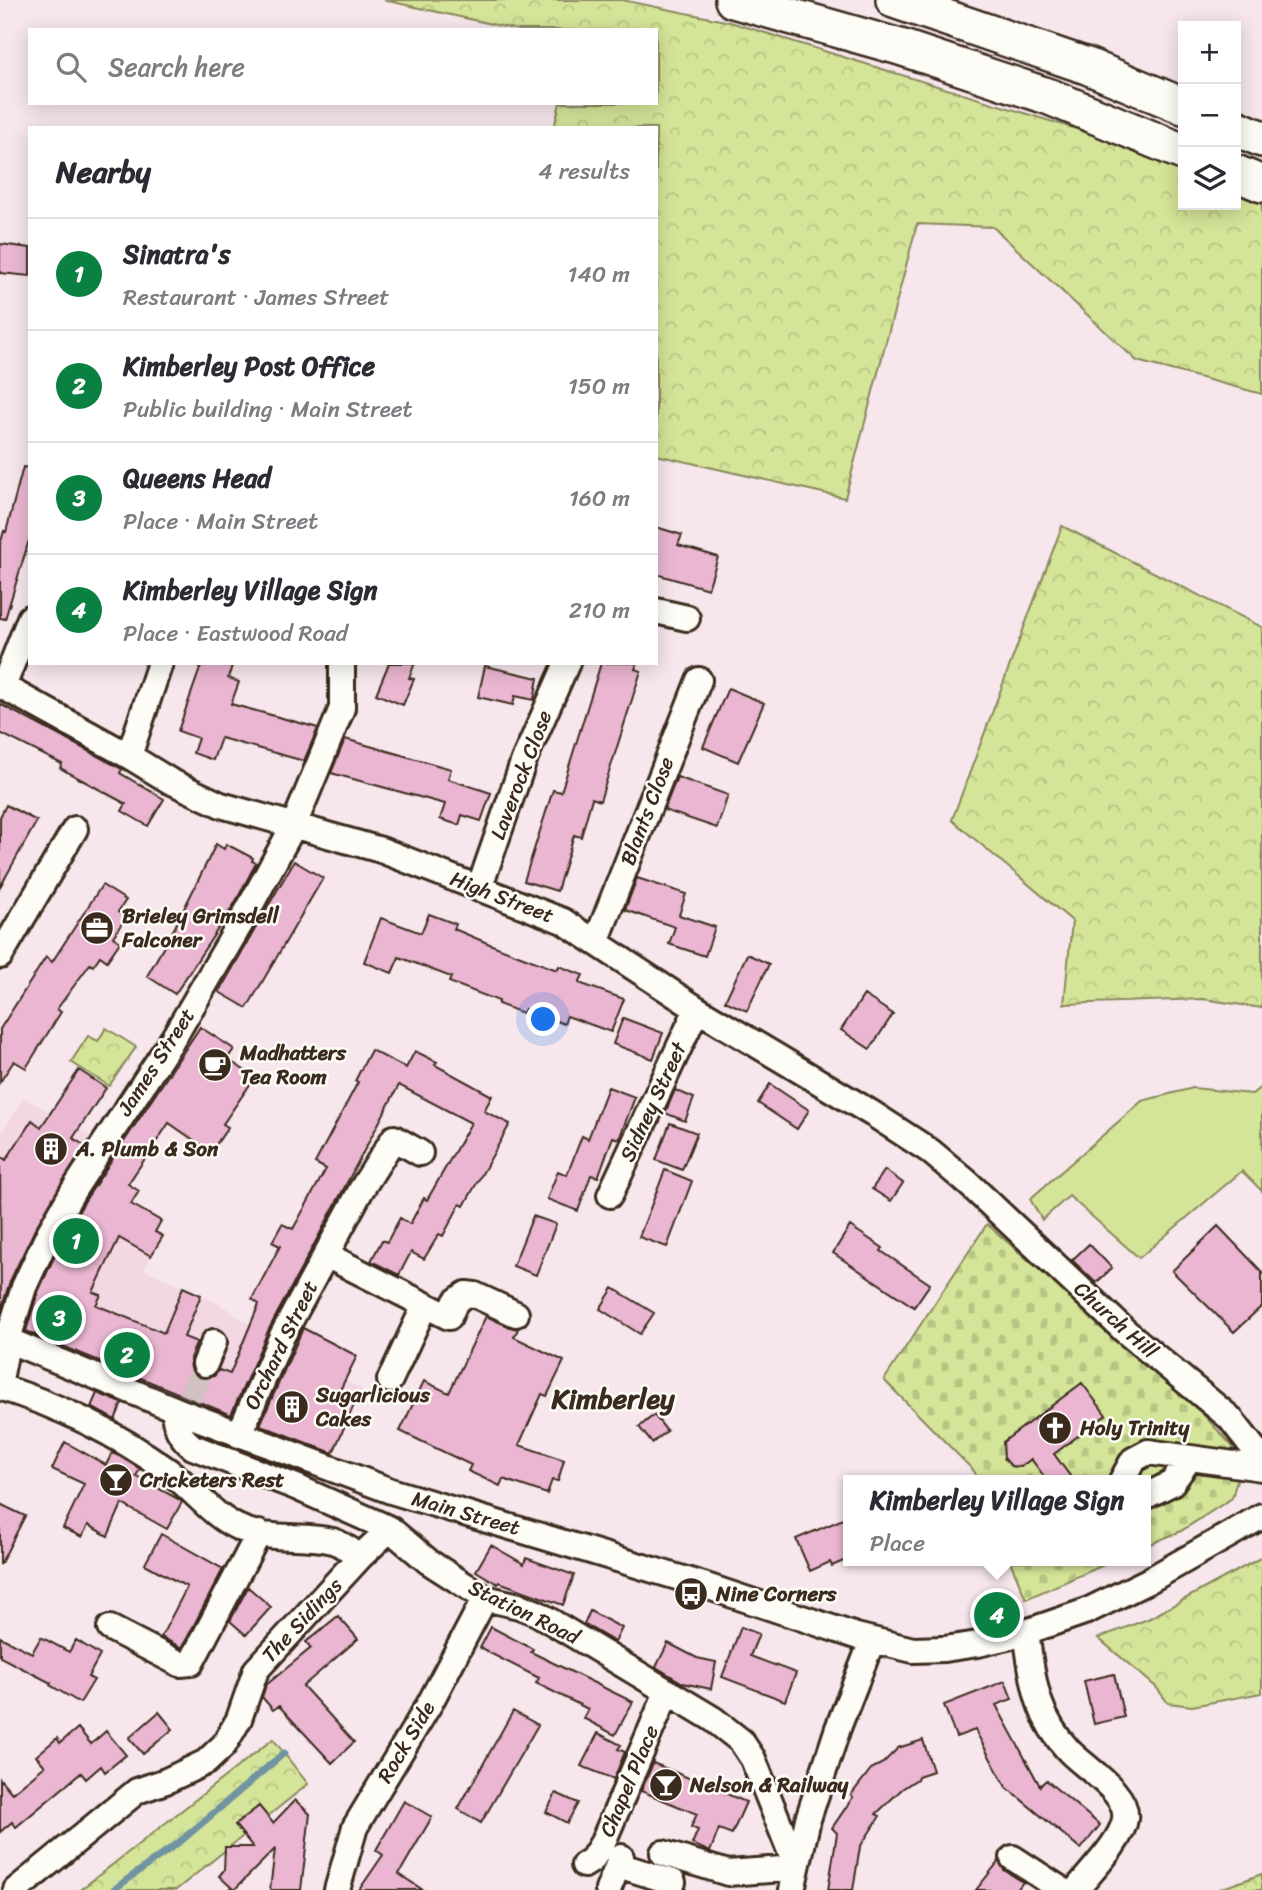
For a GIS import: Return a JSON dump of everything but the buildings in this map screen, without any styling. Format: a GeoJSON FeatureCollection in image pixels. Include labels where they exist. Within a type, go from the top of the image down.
{"type":"FeatureCollection","features":[{"type":"Feature","properties":{"kind":"highway"},"geometry":{"type":"LineString","coordinates":[[733,0],[900,47],[1050,97],[1178,150]]}},
{"type":"Feature","properties":{"kind":"highway"},"geometry":{"type":"LineString","coordinates":[[894,0],[1087,66],[1178,104]]}},
{"type":"Feature","properties":{"kind":"highway"},"geometry":{"type":"LineString","coordinates":[[1241,130],[1262,139]]}},
{"type":"Feature","properties":{"kind":"highway"},"geometry":{"type":"LineString","coordinates":[[1241,175],[1262,184]]}},
{"type":"Feature","properties":{"kind":"street"},"geometry":{"type":"LineString","coordinates":[[658,611],[687,618]]}},
{"type":"Feature","properties":{"kind":"street"},"geometry":{"type":"LineString","coordinates":[[1,686],[28,623]]}},
{"type":"Feature","properties":{"kind":"street"},"geometry":{"type":"LineString","coordinates":[[129,756],[159,665]]}},
{"type":"Feature","properties":{"kind":"street","name":"James Street"},"geometry":{"type":"LineString","coordinates":[[0,1380],[4,1338],[23,1287],[49,1233],[73,1191],[174,1037],[294,825],[342,708],[342,665]]}},
{"type":"Feature","properties":{"kind":"street","name":"Laverock Close"},"geometry":{"type":"LineString","coordinates":[[478,889],[524,760],[566,665]]}},
{"type":"Feature","properties":{"kind":"street","name":"Blants Close"},"geometry":{"type":"LineString","coordinates":[[596,942],[699,680]]}},
{"type":"Feature","properties":{"kind":"street","name":"High Street"},"geometry":{"type":"LineString","coordinates":[[1,686],[129,756],[170,782],[221,805],[381,850],[563,921],[697,1009],[873,1114],[930,1151],[968,1182]]}},
{"type":"Feature","properties":{"kind":"street"},"geometry":{"type":"LineString","coordinates":[[0,956],[75,830]]}},
{"type":"Feature","properties":{"kind":"street","name":"Sidney Street"},"geometry":{"type":"LineString","coordinates":[[610,1195],[697,1009]]}},
{"type":"Feature","properties":{"kind":"street","name":"Orchard Street"},"geometry":{"type":"LineString","coordinates":[[239,1435],[282,1336],[361,1190],[394,1138],[420,1153]]}},
{"type":"Feature","properties":{"kind":"street","name":"Church Hill"},"geometry":{"type":"LineString","coordinates":[[968,1182],[1125,1331],[1230,1418],[1262,1459]]}},
{"type":"Feature","properties":{"kind":"street","name":"Orchard Street"},"geometry":{"type":"LineString","coordinates":[[326,1255],[449,1317],[456,1301],[466,1294],[475,1294],[516,1314]]}},
{"type":"Feature","properties":{"kind":"street"},"geometry":{"type":"LineString","coordinates":[[390,1380],[425,1305]]}},
{"type":"Feature","properties":{"kind":"street","name":"Main Street"},"geometry":{"type":"LineString","coordinates":[[4,1338],[183,1407],[239,1435],[391,1491],[700,1584],[872,1641],[913,1650],[978,1644],[1026,1632],[1087,1611],[1148,1581],[1262,1516]]}},
{"type":"Feature","properties":{"kind":"street"},"geometry":{"type":"LineString","coordinates":[[0,1387],[83,1418],[108,1431],[170,1472],[225,1521],[244,1530],[259,1534],[332,1541],[345,1546],[360,1557]]}},
{"type":"Feature","properties":{"kind":"street","name":"Station Road"},"geometry":{"type":"LineString","coordinates":[[183,1407],[178,1430],[184,1440],[193,1447],[296,1487],[390,1529],[429,1562],[485,1598],[537,1613],[713,1719],[741,1741],[753,1759],[795,1879]]}},
{"type":"Feature","properties":{"kind":"street"},"geometry":{"type":"LineString","coordinates":[[1125,1475],[1133,1460],[1148,1452],[1262,1468]]}},
{"type":"Feature","properties":{"kind":"street"},"geometry":{"type":"LineString","coordinates":[[1151,1494],[1172,1483],[1190,1458]]}},
{"type":"Feature","properties":{"kind":"street","name":"The Sidings"},"geometry":{"type":"LineString","coordinates":[[16,1890],[45,1881],[137,1791],[166,1782],[206,1762],[224,1745],[239,1719],[256,1670],[360,1557],[390,1529]]}},
{"type":"Feature","properties":{"kind":"street"},"geometry":{"type":"LineString","coordinates":[[110,1628],[180,1664],[191,1663],[259,1534]]}},
{"type":"Feature","properties":{"kind":"street","name":"Rock Side"},"geometry":{"type":"LineString","coordinates":[[337,1890],[355,1827],[430,1703],[485,1598]]}},
{"type":"Feature","properties":{"kind":"street"},"geometry":{"type":"LineString","coordinates":[[1026,1632],[1034,1690],[1044,1719],[1071,1753],[1121,1797],[1125,1810],[1122,1829],[1076,1890]]}},
{"type":"Feature","properties":{"kind":"street"},"geometry":{"type":"LineString","coordinates":[[663,1853],[728,1873],[795,1879],[808,1819],[838,1728],[872,1641]]}},
{"type":"Feature","properties":{"kind":"street","name":"Chapel Place"},"geometry":{"type":"LineString","coordinates":[[584,1866],[592,1860],[603,1842],[667,1692]]}},
{"type":"Feature","properties":{"kind":"street"},"geometry":{"type":"LineString","coordinates":[[1013,1858],[1062,1890]]}},
{"type":"Feature","properties":{"kind":"street"},"geometry":{"type":"LineString","coordinates":[[608,1890],[619,1861],[673,1882],[670,1890]]}},
{"type":"Feature","properties":{"kind":"shaded area"},"geometry":{"type":"Polygon","coordinates":[[[24,1097],[94,1138],[84,1194],[163,1236],[144,1269],[218,1303],[269,1334],[265,1344],[288,1351],[362,1389],[330,1460],[0,1331],[0,1135],[24,1097]]]}},
{"type":"Feature","properties":{"kind":"green space"},"geometry":{"type":"Polygon","coordinates":[[[384,0],[622,0],[730,22],[1115,141],[1178,168],[1178,210],[1241,210],[1241,194],[1262,203],[1262,394],[1137,361],[993,227],[917,224],[845,498],[658,455],[658,126],[554,126],[560,105],[658,105],[658,28],[509,28],[384,0]]]}},
{"type":"Feature","properties":{"kind":"green space"},"geometry":{"type":"Polygon","coordinates":[[[1062,526],[1262,627],[1262,1008],[1203,999],[1064,1004],[1072,921],[952,820],[1062,526]]]}},
{"type":"Feature","properties":{"kind":"green space"},"geometry":{"type":"Polygon","coordinates":[[[106,1028],[136,1047],[109,1086],[71,1062],[88,1036],[98,1041],[106,1028]]]}},
{"type":"Feature","properties":{"kind":"green space"},"geometry":{"type":"Polygon","coordinates":[[[1262,1086],[1262,1191],[1242,1171],[1139,1258],[1069,1196],[1042,1220],[1030,1199],[1142,1101],[1193,1088],[1252,1094],[1262,1086]]]}},
{"type":"Feature","properties":{"kind":"green space"},"geometry":{"type":"Polygon","coordinates":[[[987,1224],[1203,1414],[1243,1458],[1232,1498],[1181,1531],[1151,1544],[1151,1475],[976,1475],[884,1380],[987,1224]]]}},
{"type":"Feature","properties":{"kind":"green space"},"geometry":{"type":"Polygon","coordinates":[[[1262,1557],[1262,1693],[1192,1706],[1168,1703],[1156,1687],[1098,1638],[1148,1619],[1262,1557]]]}},
{"type":"Feature","properties":{"kind":"green space"},"geometry":{"type":"Polygon","coordinates":[[[1012,1566],[1102,1566],[1026,1599],[1012,1566]]]}},
{"type":"Feature","properties":{"kind":"green space"},"geometry":{"type":"Polygon","coordinates":[[[273,1739],[308,1784],[176,1890],[80,1890],[273,1739]]]}},
{"type":"Feature","properties":{"kind":"green space"},"geometry":{"type":"Polygon","coordinates":[[[1262,1874],[1262,1890],[1217,1890],[1262,1874]]]}},
{"type":"Feature","properties":{"kind":"waterway"},"geometry":{"type":"LineString","coordinates":[[113,1890],[182,1840],[284,1753]]}},
{"type":"Feature","properties":{"kind":"tunnel"},"geometry":{"type":"LineString","coordinates":[[190,1398],[205,1364]]}},
{"type":"Feature","properties":{"kind":"place","name":"Brieley Grimsdell Falconer"},"geometry":{"type":"Point","coordinates":[97,928]}},
{"type":"Feature","properties":{"kind":"place","name":"Madhatters Tea Room"},"geometry":{"type":"Point","coordinates":[215,1065]}},
{"type":"Feature","properties":{"kind":"place","name":"A. Plumb & Son"},"geometry":{"type":"Point","coordinates":[51,1149]}},
{"type":"Feature","properties":{"kind":"place","name":"Sinatra's"},"geometry":{"type":"Point","coordinates":[76,1241]}},
{"type":"Feature","properties":{"kind":"place","name":"Queens Head"},"geometry":{"type":"Point","coordinates":[59,1318]}},
{"type":"Feature","properties":{"kind":"place","name":"Kimberley Post Office"},"geometry":{"type":"Point","coordinates":[127,1355]}},
{"type":"Feature","properties":{"kind":"place","name":"Sugarlicious Cakes"},"geometry":{"type":"Point","coordinates":[292,1407]}},
{"type":"Feature","properties":{"kind":"place","name":"Holy Trinity"},"geometry":{"type":"Point","coordinates":[1055,1428]}},
{"type":"Feature","properties":{"kind":"place","name":"Cricketers Rest"},"geometry":{"type":"Point","coordinates":[116,1480]}},
{"type":"Feature","properties":{"kind":"place","name":"Nine Corners"},"geometry":{"type":"Point","coordinates":[691,1594]}},
{"type":"Feature","properties":{"kind":"place","name":"Kimberley Village Sign"},"geometry":{"type":"Point","coordinates":[997,1615]}},
{"type":"Feature","properties":{"kind":"place","name":"Nelson & Railway"},"geometry":{"type":"Point","coordinates":[666,1785]}},
{"type":"Feature","properties":{"kind":"district","name":"Kimberley"},"geometry":{"type":"Point","coordinates":[613,1398]}}]}
